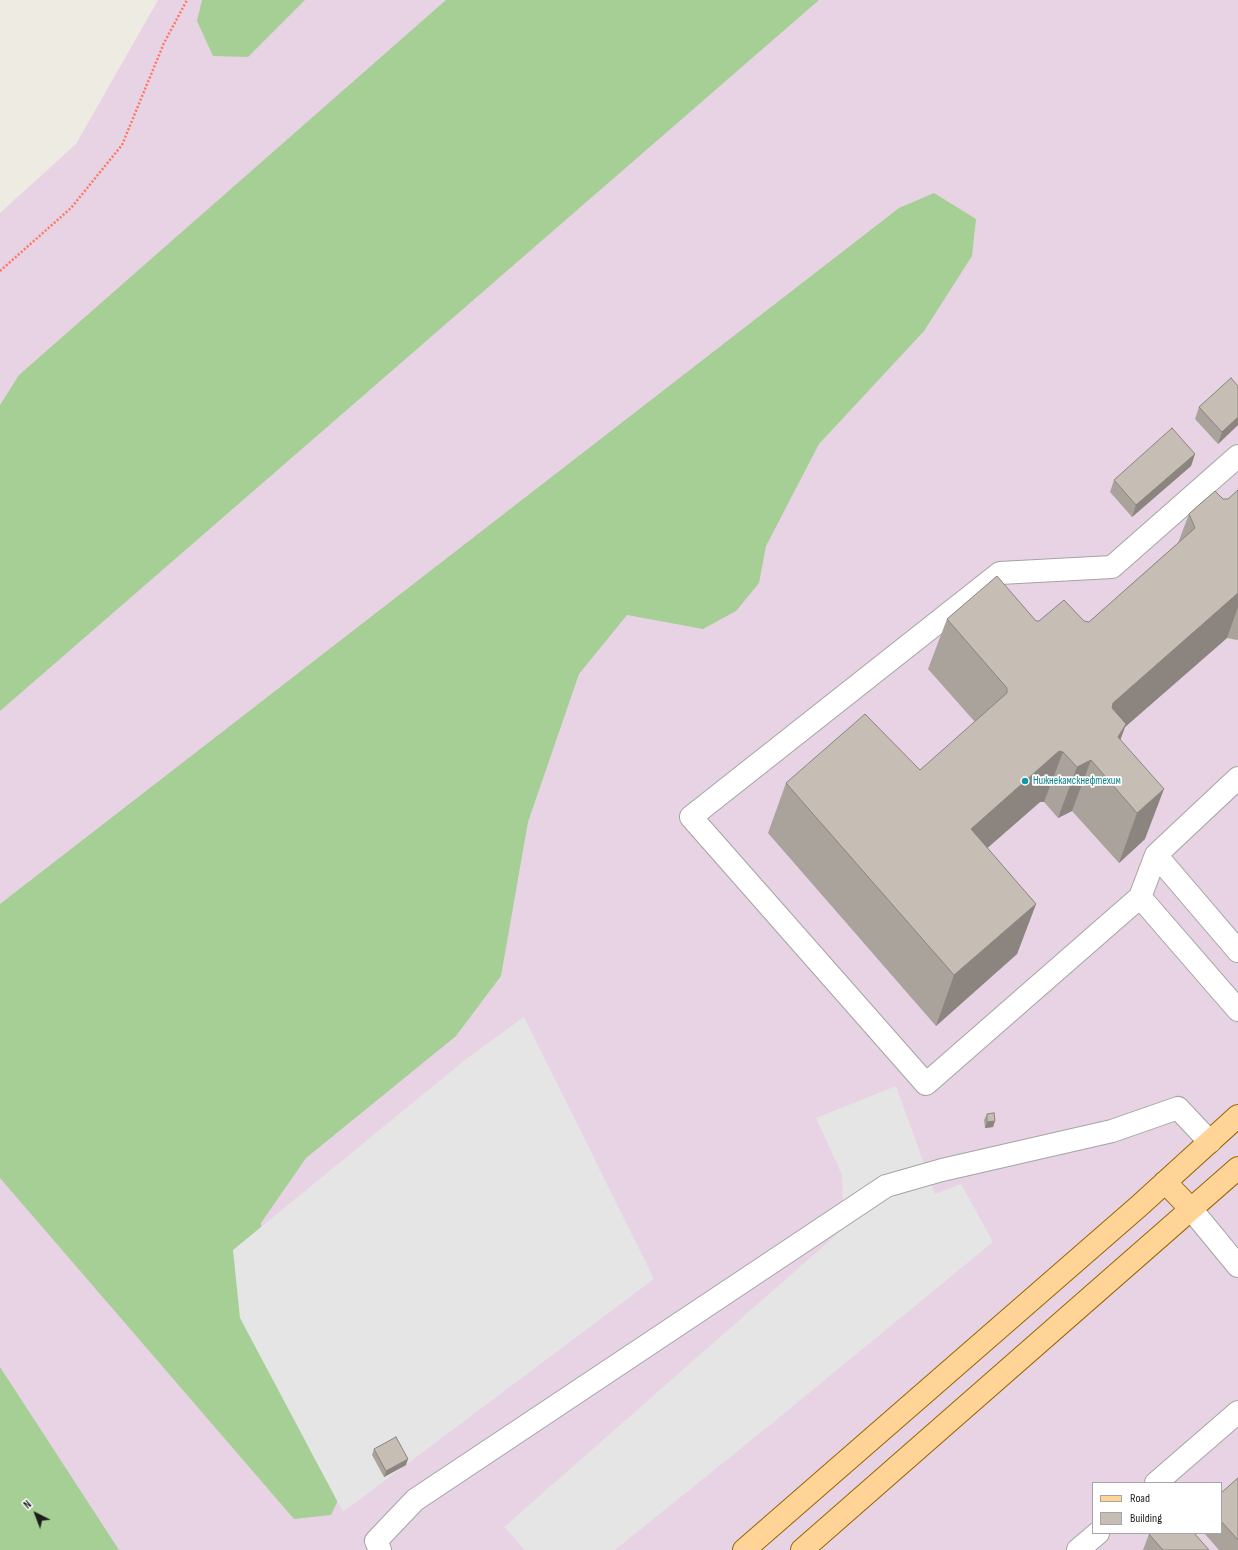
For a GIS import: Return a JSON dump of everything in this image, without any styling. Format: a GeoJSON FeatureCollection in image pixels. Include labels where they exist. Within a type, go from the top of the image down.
{"type":"FeatureCollection","features":[{"type":"Feature","properties":{"kind":"main road"},"geometry":{"type":"LineString","coordinates":[[744,1550],[1165,1182],[1238,1116]]}},
{"type":"Feature","properties":{"kind":"main road"},"geometry":{"type":"LineString","coordinates":[[802,1550],[1238,1168]]}},
{"type":"Feature","properties":{"kind":"main road"},"geometry":{"type":"LineString","coordinates":[[1165,1182],[1191,1209]]}},
{"type":"Feature","properties":{"kind":"lane"},"geometry":{"type":"LineString","coordinates":[[1238,456],[1112,567],[1000,573],[691,817],[926,1084],[1140,897],[1156,854],[1238,778]]}},
{"type":"Feature","properties":{"kind":"lane"},"geometry":{"type":"LineString","coordinates":[[1156,854],[1238,951]]}},
{"type":"Feature","properties":{"kind":"lane"},"geometry":{"type":"LineString","coordinates":[[1140,897],[1238,1010]]}},
{"type":"Feature","properties":{"kind":"lane"},"geometry":{"type":"LineString","coordinates":[[380,1550],[376,1541],[415,1500],[886,1186],[942,1170],[1112,1131],[1178,1108],[1210,1142]]}},
{"type":"Feature","properties":{"kind":"lane"},"geometry":{"type":"LineString","coordinates":[[1191,1209],[1238,1266]]}},
{"type":"Feature","properties":{"kind":"lane"},"geometry":{"type":"LineString","coordinates":[[1157,1482],[1238,1412]]}},
{"type":"Feature","properties":{"kind":"lane"},"geometry":{"type":"LineString","coordinates":[[1078,1550],[1097,1534]]}},
{"type":"Feature","properties":{"kind":"path"},"geometry":{"type":"LineString","coordinates":[[0,271],[71,208],[122,146],[164,43],[187,0]]}},
{"type":"Feature","properties":{"kind":"shaded area","name":"Нижнекамскнефтехим"},"geometry":{"type":"Polygon","coordinates":[[[158,0],[1238,0],[1238,1550],[0,1550],[0,213],[76,144],[158,0]]]}},
{"type":"Feature","properties":{"kind":"shaded area"},"geometry":{"type":"Polygon","coordinates":[[[524,1017],[654,1279],[343,1512],[240,1318],[233,1250],[466,1059],[524,1017]]]}},
{"type":"Feature","properties":{"kind":"shaded area"},"geometry":{"type":"Polygon","coordinates":[[[896,1086],[935,1194],[961,1184],[993,1242],[615,1550],[525,1550],[504,1527],[844,1228],[842,1175],[816,1118],[896,1086]]]}},
{"type":"Feature","properties":{"kind":"green space"},"geometry":{"type":"Polygon","coordinates":[[[202,0],[305,0],[248,57],[213,56],[197,21],[202,0]]]}},
{"type":"Feature","properties":{"kind":"green space"},"geometry":{"type":"Polygon","coordinates":[[[446,0],[819,0],[0,711],[0,405],[19,375],[446,0]]]}},
{"type":"Feature","properties":{"kind":"green space"},"geometry":{"type":"Polygon","coordinates":[[[934,193],[976,219],[972,256],[924,331],[819,444],[766,546],[759,583],[736,611],[703,629],[627,615],[579,674],[528,822],[501,976],[456,1036],[306,1158],[261,1223],[270,1298],[347,1481],[331,1515],[294,1519],[0,1178],[0,904],[899,208],[934,193]]]}},
{"type":"Feature","properties":{"kind":"green space"},"geometry":{"type":"Polygon","coordinates":[[[0,1367],[119,1550],[0,1550],[0,1367]]]}},
{"type":"Feature","properties":{"kind":"building"},"geometry":{"type":"Polygon","coordinates":[[[1231,378],[1238,386],[1238,417],[1222,432],[1199,407],[1231,378]]]}},
{"type":"Feature","properties":{"kind":"building"},"geometry":{"type":"Polygon","coordinates":[[[1172,428],[1195,454],[1136,505],[1114,480],[1172,428]]]}},
{"type":"Feature","properties":{"kind":"building","name":"Нижнекамскнефтехим"},"geometry":{"type":"Polygon","coordinates":[[[1238,490],[1238,593],[1113,703],[1112,708],[1126,724],[1118,737],[1164,789],[1137,813],[1091,760],[1077,767],[1063,752],[1059,751],[971,829],[1036,904],[954,975],[786,783],[865,714],[920,770],[1007,693],[1007,688],[947,619],[997,576],[1036,621],[1039,621],[1064,600],[1084,621],[1089,622],[1195,528],[1189,514],[1200,504],[1215,491],[1223,499],[1228,499],[1238,490]]]}},
{"type":"Feature","properties":{"kind":"building"},"geometry":{"type":"Polygon","coordinates":[[[994,1113],[995,1121],[987,1122],[987,1114],[994,1113]]]}},
{"type":"Feature","properties":{"kind":"building"},"geometry":{"type":"Polygon","coordinates":[[[396,1437],[408,1459],[386,1471],[374,1449],[396,1437]]]}},
{"type":"Feature","properties":{"kind":"building"},"geometry":{"type":"Polygon","coordinates":[[[1238,1478],[1238,1540],[1222,1522],[1222,1492],[1238,1478]]]}},
{"type":"Feature","properties":{"kind":"building"},"geometry":{"type":"Polygon","coordinates":[[[1149,1534],[1195,1534],[1209,1550],[1163,1550],[1149,1534]]]}},
{"type":"Feature","properties":{"kind":"place","name":"Нижнекамскнефтехим"},"geometry":{"type":"Point","coordinates":[1025,781]}}]}
